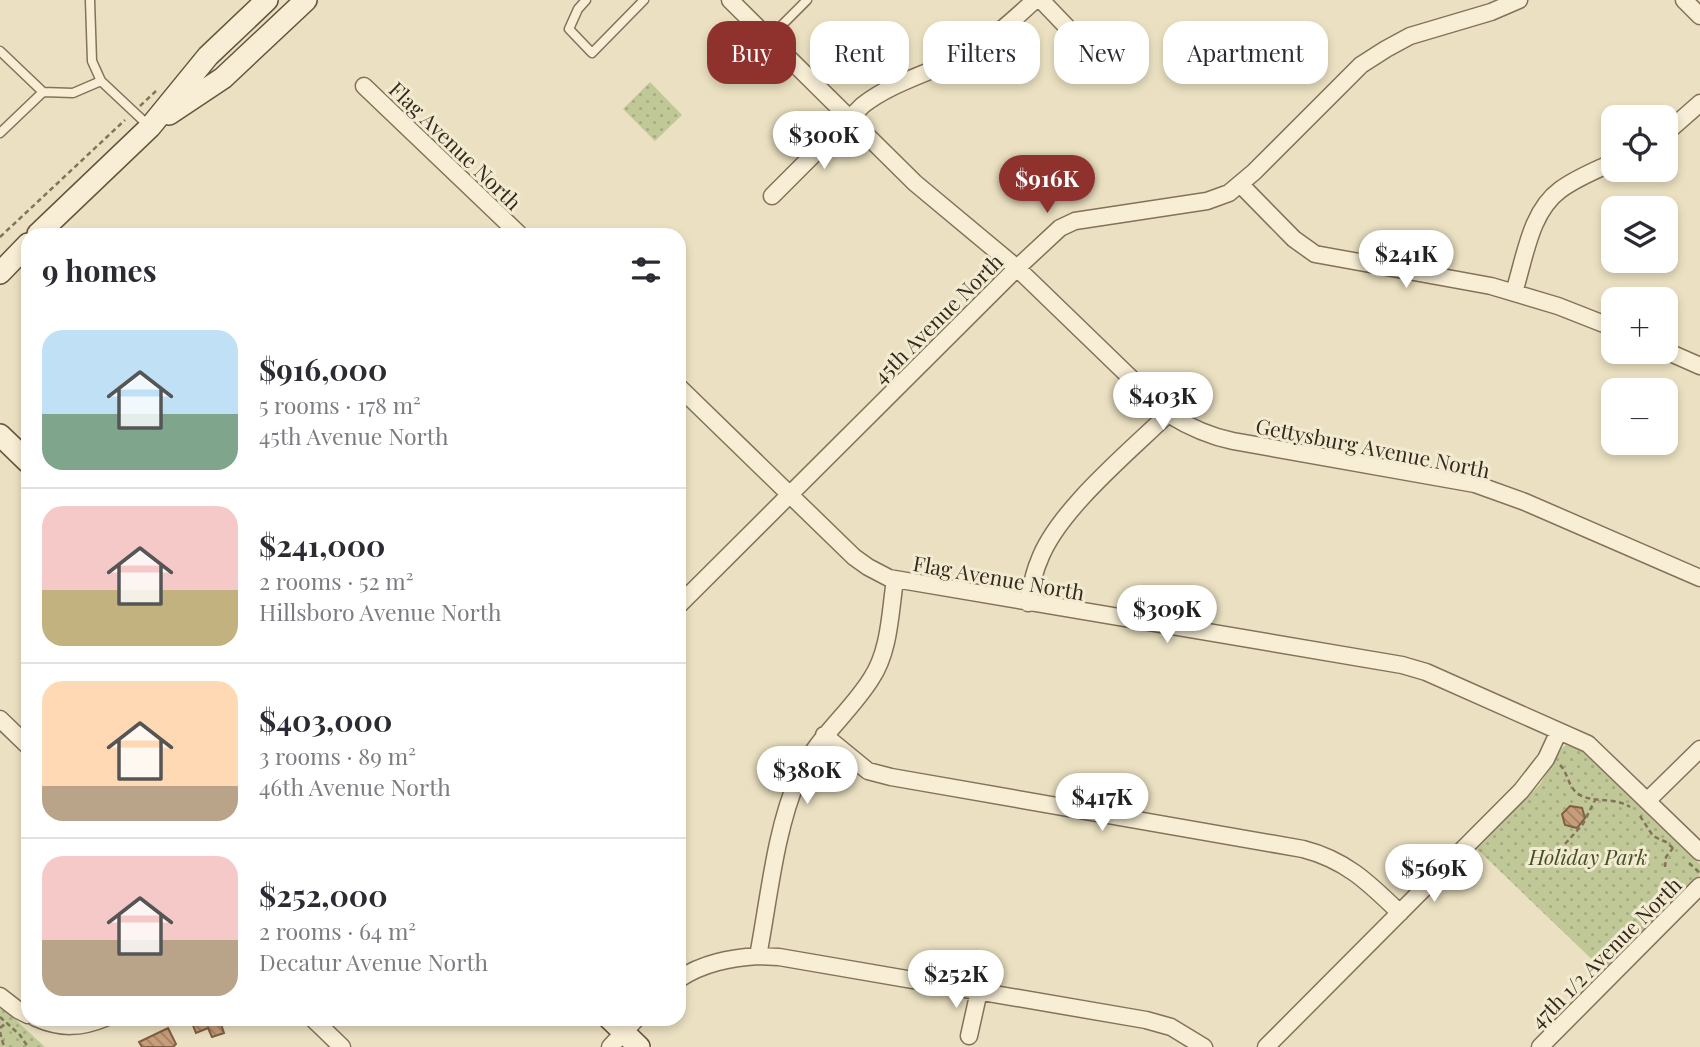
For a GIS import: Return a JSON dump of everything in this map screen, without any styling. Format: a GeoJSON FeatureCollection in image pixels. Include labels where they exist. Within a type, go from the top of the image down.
{"type":"FeatureCollection","features":[{"type":"Feature","properties":{"kind":"main road"},"geometry":{"type":"LineString","coordinates":[[44,228],[150,127],[208,56],[267,0]]}},
{"type":"Feature","properties":{"kind":"main road"},"geometry":{"type":"LineString","coordinates":[[150,127],[223,78],[306,0]]}},
{"type":"Feature","properties":{"kind":"main road"},"geometry":{"type":"LineString","coordinates":[[0,273],[21,251]]}},
{"type":"Feature","properties":{"kind":"main road"},"geometry":{"type":"LineString","coordinates":[[0,435],[21,455]]}},
{"type":"Feature","properties":{"kind":"street","name":"Gettysburg Avenue North"},"geometry":{"type":"LineString","coordinates":[[730,0],[750,21]]}},
{"type":"Feature","properties":{"kind":"street"},"geometry":{"type":"LineString","coordinates":[[772,196],[877,94],[964,56],[988,41],[1035,0]]}},
{"type":"Feature","properties":{"kind":"street"},"geometry":{"type":"LineString","coordinates":[[1041,0],[1061,21]]}},
{"type":"Feature","properties":{"kind":"street","name":"45th Avenue North"},"geometry":{"type":"LineString","coordinates":[[686,598],[1054,233],[1075,221],[1208,201],[1229,193],[1241,185],[1352,74],[1387,49],[1410,36],[1491,12],[1518,0]]}},
{"type":"Feature","properties":{"kind":"street"},"geometry":{"type":"LineString","coordinates":[[1684,0],[1700,16]]}},
{"type":"Feature","properties":{"kind":"street","name":"Gettysburg Avenue North"},"geometry":{"type":"LineString","coordinates":[[796,67],[915,183],[1017,268],[1168,414],[1190,427],[1222,439],[1475,484],[1525,502],[1700,578]]}},
{"type":"Feature","properties":{"kind":"street","name":"Flag Avenue North"},"geometry":{"type":"LineString","coordinates":[[364,86],[513,228]]}},
{"type":"Feature","properties":{"kind":"street"},"geometry":{"type":"LineString","coordinates":[[1678,122],[1700,103]]}},
{"type":"Feature","properties":{"kind":"street"},"geometry":{"type":"LineString","coordinates":[[1514,292],[1538,218],[1547,202],[1561,189],[1601,169]]}},
{"type":"Feature","properties":{"kind":"street"},"geometry":{"type":"LineString","coordinates":[[1241,185],[1294,239],[1315,254],[1514,292],[1601,323]]}},
{"type":"Feature","properties":{"kind":"street"},"geometry":{"type":"LineString","coordinates":[[1678,356],[1700,366]]}},
{"type":"Feature","properties":{"kind":"street","name":"Flag Avenue North"},"geometry":{"type":"LineString","coordinates":[[686,394],[854,557],[867,567],[895,580],[1402,665],[1449,681],[1588,744],[1639,807],[1693,856]]}},
{"type":"Feature","properties":{"kind":"street"},"geometry":{"type":"LineString","coordinates":[[1028,603],[1039,559],[1052,534],[1069,512],[1168,414]]}},
{"type":"Feature","properties":{"kind":"street"},"geometry":{"type":"LineString","coordinates":[[758,956],[787,808],[799,777],[824,735],[872,678],[886,644],[895,580]]}},
{"type":"Feature","properties":{"kind":"street"},"geometry":{"type":"LineString","coordinates":[[0,719],[21,739]]}},
{"type":"Feature","properties":{"kind":"street"},"geometry":{"type":"LineString","coordinates":[[1266,1047],[1521,791],[1546,759],[1559,731]]}},
{"type":"Feature","properties":{"kind":"street"},"geometry":{"type":"LineString","coordinates":[[824,735],[868,771],[891,777],[1289,846],[1327,855],[1348,867],[1400,912]]}},
{"type":"Feature","properties":{"kind":"street"},"geometry":{"type":"LineString","coordinates":[[1639,807],[1700,749]]}},
{"type":"Feature","properties":{"kind":"street","name":"47th 1/2 Avenue North"},"geometry":{"type":"LineString","coordinates":[[1540,1047],[1700,886]]}},
{"type":"Feature","properties":{"kind":"street"},"geometry":{"type":"LineString","coordinates":[[686,975],[706,965],[732,958],[779,957],[1146,1020],[1171,1027],[1204,1047]]}},
{"type":"Feature","properties":{"kind":"street"},"geometry":{"type":"LineString","coordinates":[[969,1036],[979,991]]}},
{"type":"Feature","properties":{"kind":"street"},"geometry":{"type":"LineString","coordinates":[[0,996],[21,1012]]}},
{"type":"Feature","properties":{"kind":"street"},"geometry":{"type":"LineString","coordinates":[[60,1026],[81,1026]]}},
{"type":"Feature","properties":{"kind":"street"},"geometry":{"type":"LineString","coordinates":[[320,1026],[342,1047]]}},
{"type":"Feature","properties":{"kind":"lane"},"geometry":{"type":"LineString","coordinates":[[90,0],[92,61],[101,80],[150,127]]}},
{"type":"Feature","properties":{"kind":"lane"},"geometry":{"type":"LineString","coordinates":[[586,0],[578,9],[569,29],[592,53],[644,0]]}},
{"type":"Feature","properties":{"kind":"lane"},"geometry":{"type":"LineString","coordinates":[[786,21],[807,0]]}},
{"type":"Feature","properties":{"kind":"lane"},"geometry":{"type":"LineString","coordinates":[[0,51],[43,92],[73,93],[101,80]]}},
{"type":"Feature","properties":{"kind":"lane"},"geometry":{"type":"LineString","coordinates":[[0,133],[43,92]]}},
{"type":"Feature","properties":{"kind":"path"},"geometry":{"type":"LineString","coordinates":[[1546,759],[1560,765],[1571,783],[1570,786],[1578,795],[1595,800],[1607,798],[1639,807],[1653,836],[1667,842],[1681,854]]}},
{"type":"Feature","properties":{"kind":"path"},"geometry":{"type":"LineString","coordinates":[[1565,844],[1583,824],[1595,800]]}},
{"type":"Feature","properties":{"kind":"path"},"geometry":{"type":"LineString","coordinates":[[1665,867],[1666,857],[1673,848]]}},
{"type":"Feature","properties":{"kind":"path"},"geometry":{"type":"LineString","coordinates":[[1693,856],[1700,873]]}},
{"type":"Feature","properties":{"kind":"path"},"geometry":{"type":"LineString","coordinates":[[0,1017],[20,1035],[28,1047]]}},
{"type":"Feature","properties":{"kind":"path"},"geometry":{"type":"LineString","coordinates":[[0,1032],[4,1047]]}},
{"type":"Feature","properties":{"kind":"green space"},"geometry":{"type":"Polygon","coordinates":[[[650,82],[682,115],[655,141],[623,109],[650,82]]]}},
{"type":"Feature","properties":{"kind":"green space","name":"Holiday Park"},"geometry":{"type":"Polygon","coordinates":[[[1566,745],[1588,755],[1700,864],[1698,877],[1603,970],[1477,849],[1540,784],[1566,745]]]}},
{"type":"Feature","properties":{"kind":"green space"},"geometry":{"type":"Polygon","coordinates":[[[0,1005],[45,1047],[0,1047],[0,1005]]]}},
{"type":"Feature","properties":{"kind":"building"},"geometry":{"type":"Polygon","coordinates":[[[1570,806],[1582,808],[1585,818],[1577,828],[1565,825],[1562,814],[1570,806]]]}},
{"type":"Feature","properties":{"kind":"building"},"geometry":{"type":"Polygon","coordinates":[[[193,1026],[222,1026],[224,1033],[212,1037],[208,1028],[196,1033],[193,1026]]]}},
{"type":"Feature","properties":{"kind":"building"},"geometry":{"type":"Polygon","coordinates":[[[168,1028],[176,1044],[173,1047],[142,1047],[139,1042],[168,1028]]]}}]}
